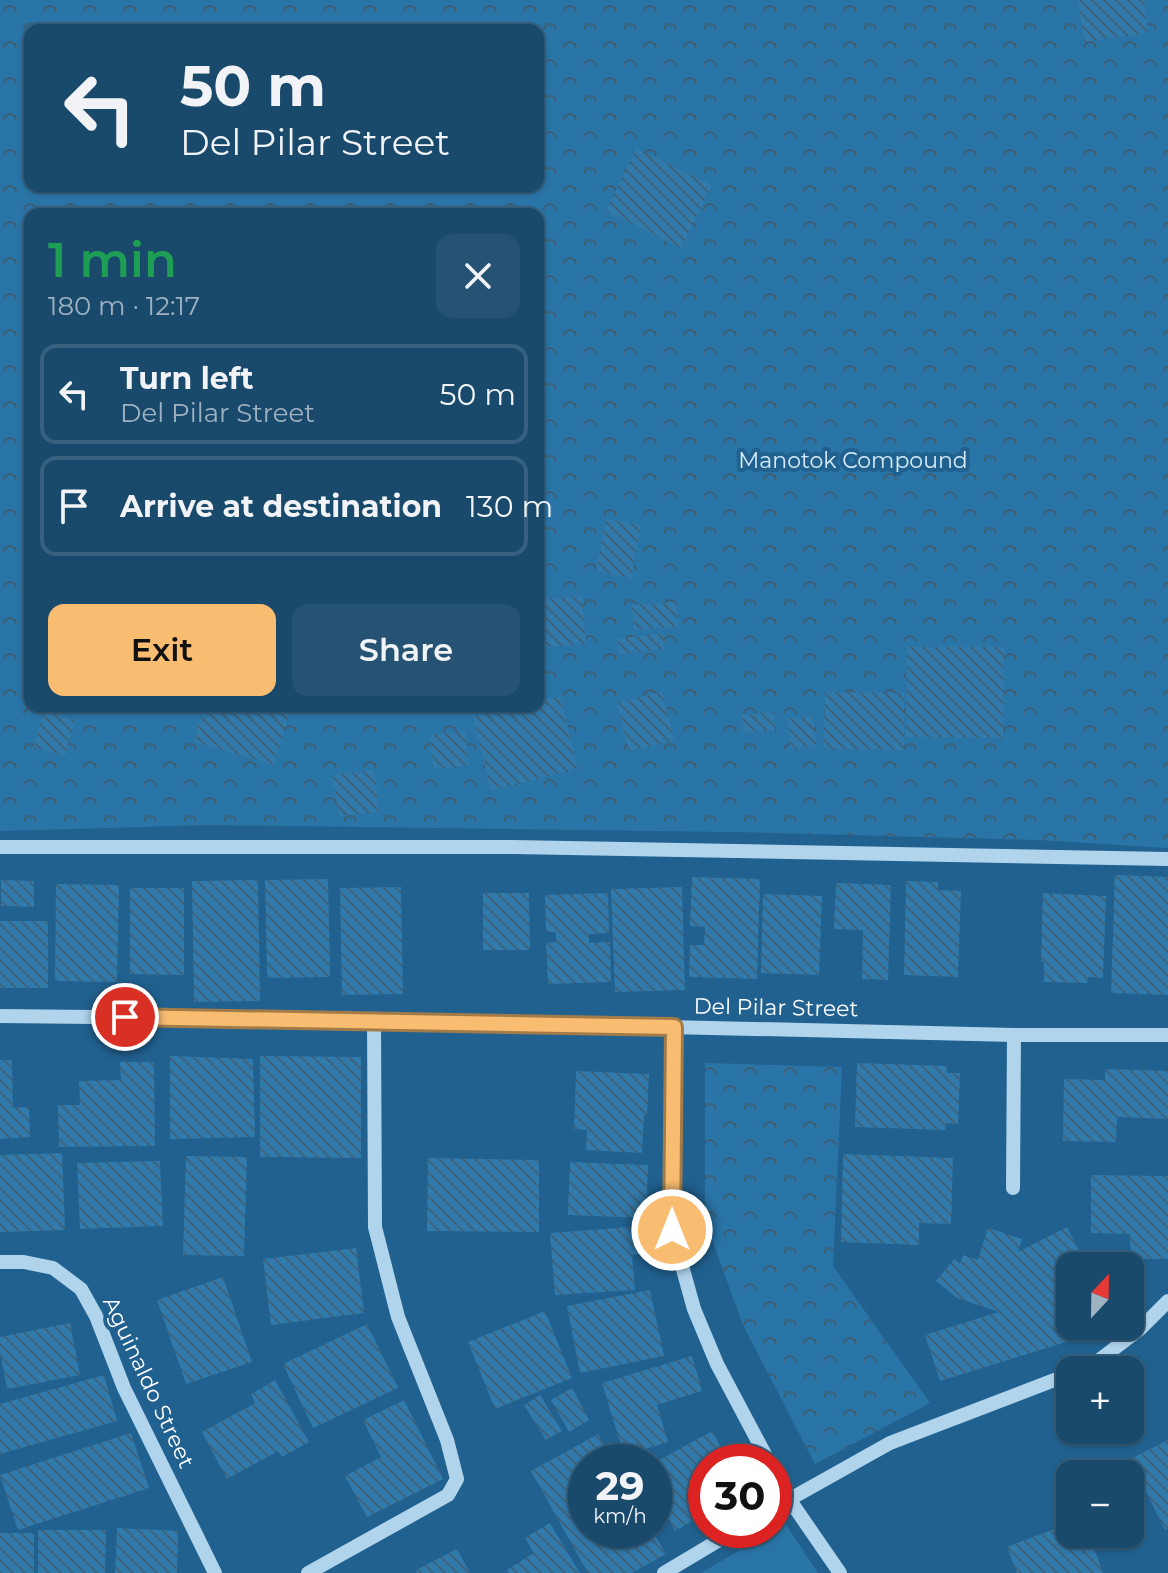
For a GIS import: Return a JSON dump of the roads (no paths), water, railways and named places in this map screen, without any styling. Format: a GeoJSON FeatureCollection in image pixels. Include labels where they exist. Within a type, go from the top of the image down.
{"type":"FeatureCollection","features":[{"type":"Feature","properties":{"kind":"street"},"geometry":{"type":"LineString","coordinates":[[0,847],[513,847],[1083,855],[1168,859]]}},
{"type":"Feature","properties":{"kind":"street","name":"Del Pilar Street"},"geometry":{"type":"LineString","coordinates":[[0,1016],[374,1020],[1014,1035],[1168,1035]]}},
{"type":"Feature","properties":{"kind":"street"},"geometry":{"type":"LineString","coordinates":[[308,1573],[448,1495],[457,1479],[447,1440],[410,1354],[375,1227],[374,1020]]}},
{"type":"Feature","properties":{"kind":"street"},"geometry":{"type":"LineString","coordinates":[[674,1027],[672,1230],[694,1309],[717,1364],[759,1444]]}},
{"type":"Feature","properties":{"kind":"street"},"geometry":{"type":"LineString","coordinates":[[1013,1188],[1014,1035]]}},
{"type":"Feature","properties":{"kind":"street","name":"Aguinaldo Street"},"geometry":{"type":"LineString","coordinates":[[0,1262],[24,1262],[53,1268],[81,1289],[96,1316],[124,1388],[215,1573]]}},
{"type":"Feature","properties":{"kind":"street"},"geometry":{"type":"LineString","coordinates":[[1104,1356],[1140,1329],[1168,1301]]}},
{"type":"Feature","properties":{"kind":"street"},"geometry":{"type":"LineString","coordinates":[[792,1497],[890,1443],[1056,1379]]}},
{"type":"Feature","properties":{"kind":"street"},"geometry":{"type":"LineString","coordinates":[[792,1503],[840,1573]]}},
{"type":"Feature","properties":{"kind":"street"},"geometry":{"type":"LineString","coordinates":[[664,1573],[706,1548]]}},
{"type":"Feature","properties":{"kind":"park label","name":"Manotok Compound"},"geometry":{"type":"Point","coordinates":[853,460]}}]}
